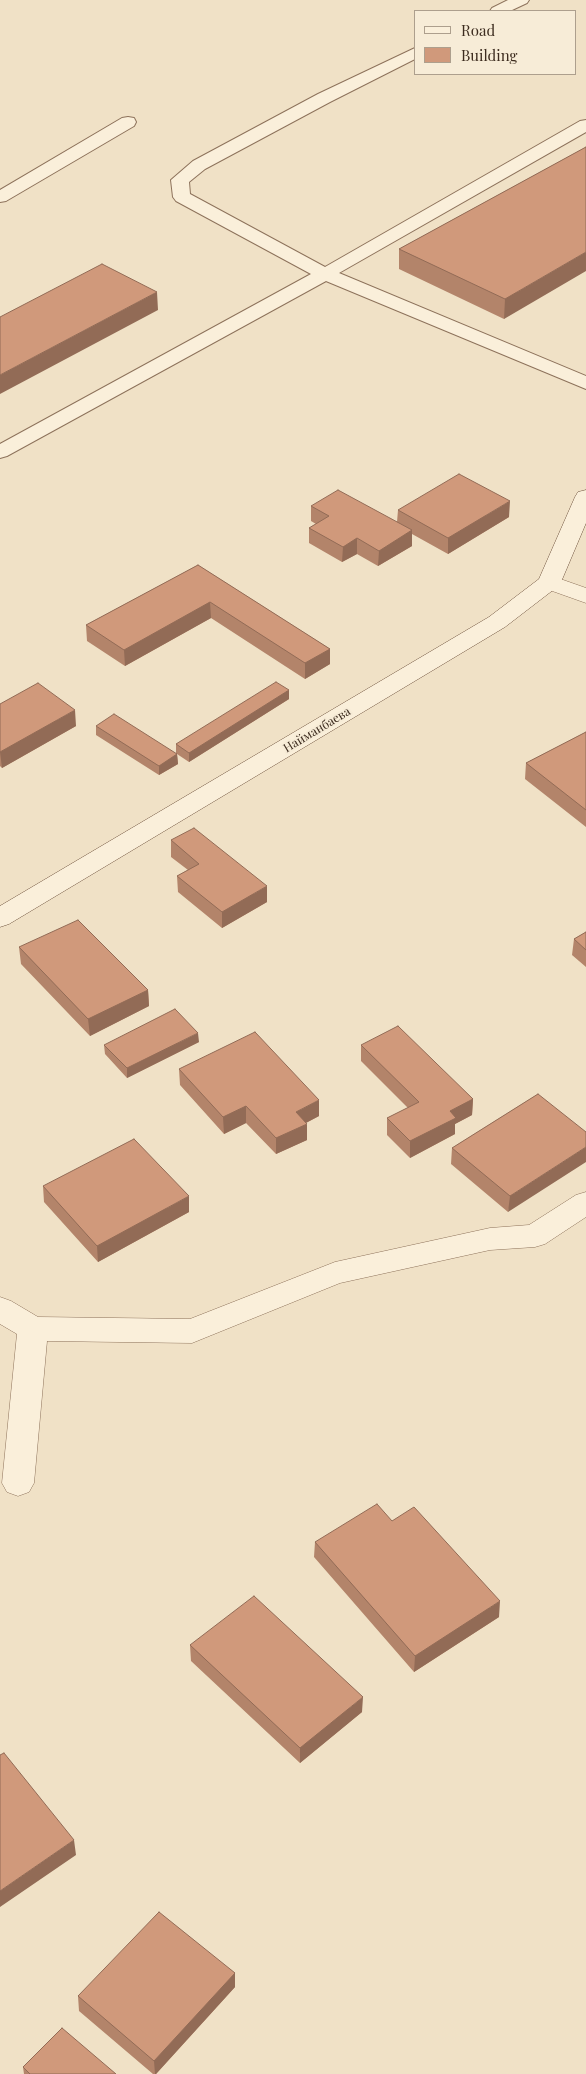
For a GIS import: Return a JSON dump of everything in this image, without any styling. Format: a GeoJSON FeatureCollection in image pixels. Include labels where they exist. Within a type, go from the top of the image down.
{"type":"FeatureCollection","features":[{"type":"Feature","properties":{"kind":"main road","name":"Найманбаева"},"geometry":{"type":"LineString","coordinates":[[0,918],[497,622],[549,582],[586,497]]}},
{"type":"Feature","properties":{"kind":"main road"},"geometry":{"type":"LineString","coordinates":[[549,582],[586,596]]}},
{"type":"Feature","properties":{"kind":"main road"},"geometry":{"type":"LineString","coordinates":[[0,1309],[33,1329],[192,1331],[335,1273],[490,1239],[535,1236],[586,1203]]}},
{"type":"Feature","properties":{"kind":"main road"},"geometry":{"type":"LineString","coordinates":[[18,1483],[33,1329]]}},
{"type":"Feature","properties":{"kind":"lane"},"geometry":{"type":"LineString","coordinates":[[500,10],[521,0]]}},
{"type":"Feature","properties":{"kind":"lane"},"geometry":{"type":"LineString","coordinates":[[414,53],[324,98],[198,165],[180,180],[182,197],[325,274],[586,384]]}},
{"type":"Feature","properties":{"kind":"lane"},"geometry":{"type":"LineString","coordinates":[[0,197],[128,122]]}},
{"type":"Feature","properties":{"kind":"lane"},"geometry":{"type":"LineString","coordinates":[[0,452],[325,274],[586,125]]}},
{"type":"Feature","properties":{"kind":"building"},"geometry":{"type":"Polygon","coordinates":[[[586,147],[586,252],[505,299],[399,249],[586,147]]]}},
{"type":"Feature","properties":{"kind":"building"},"geometry":{"type":"Polygon","coordinates":[[[102,264],[157,292],[0,375],[0,317],[102,264]]]}},
{"type":"Feature","properties":{"kind":"building"},"geometry":{"type":"Polygon","coordinates":[[[459,474],[510,501],[448,538],[398,510],[459,474]]]}},
{"type":"Feature","properties":{"kind":"building"},"geometry":{"type":"Polygon","coordinates":[[[338,490],[412,530],[379,551],[357,538],[343,547],[309,528],[329,516],[311,506],[338,490]]]}},
{"type":"Feature","properties":{"kind":"building"},"geometry":{"type":"Polygon","coordinates":[[[198,565],[330,649],[305,663],[210,602],[124,650],[86,625],[198,565]]]}},
{"type":"Feature","properties":{"kind":"building"},"geometry":{"type":"Polygon","coordinates":[[[276,682],[289,690],[189,753],[176,744],[276,682]]]}},
{"type":"Feature","properties":{"kind":"building"},"geometry":{"type":"Polygon","coordinates":[[[38,683],[75,710],[0,752],[0,704],[38,683]]]}},
{"type":"Feature","properties":{"kind":"building"},"geometry":{"type":"Polygon","coordinates":[[[114,714],[177,754],[159,766],[96,726],[114,714]]]}},
{"type":"Feature","properties":{"kind":"building"},"geometry":{"type":"Polygon","coordinates":[[[586,732],[586,810],[526,763],[586,732]]]}},
{"type":"Feature","properties":{"kind":"building"},"geometry":{"type":"Polygon","coordinates":[[[194,828],[267,886],[222,912],[177,876],[199,864],[171,840],[194,828]]]}},
{"type":"Feature","properties":{"kind":"building"},"geometry":{"type":"Polygon","coordinates":[[[78,920],[148,990],[88,1019],[19,947],[78,920]]]}},
{"type":"Feature","properties":{"kind":"building"},"geometry":{"type":"Polygon","coordinates":[[[586,932],[586,950],[574,939],[586,932]]]}},
{"type":"Feature","properties":{"kind":"building"},"geometry":{"type":"Polygon","coordinates":[[[175,1009],[198,1033],[127,1068],[104,1045],[175,1009]]]}},
{"type":"Feature","properties":{"kind":"building"},"geometry":{"type":"Polygon","coordinates":[[[398,1026],[473,1099],[450,1111],[456,1118],[410,1141],[387,1118],[419,1102],[361,1045],[398,1026]]]}},
{"type":"Feature","properties":{"kind":"building"},"geometry":{"type":"Polygon","coordinates":[[[255,1032],[319,1100],[296,1112],[307,1124],[276,1138],[246,1106],[223,1117],[179,1069],[255,1032]]]}},
{"type":"Feature","properties":{"kind":"building"},"geometry":{"type":"Polygon","coordinates":[[[538,1094],[586,1132],[586,1147],[510,1196],[452,1148],[538,1094]]]}},
{"type":"Feature","properties":{"kind":"building"},"geometry":{"type":"Polygon","coordinates":[[[134,1139],[189,1196],[97,1246],[43,1186],[134,1139]]]}},
{"type":"Feature","properties":{"kind":"building"},"geometry":{"type":"Polygon","coordinates":[[[377,1504],[392,1521],[414,1507],[500,1601],[415,1656],[315,1542],[377,1504]]]}},
{"type":"Feature","properties":{"kind":"building"},"geometry":{"type":"Polygon","coordinates":[[[254,1596],[363,1697],[300,1748],[190,1645],[254,1596]]]}},
{"type":"Feature","properties":{"kind":"building"},"geometry":{"type":"Polygon","coordinates":[[[4,1753],[74,1840],[0,1891],[0,1755],[4,1753]]]}},
{"type":"Feature","properties":{"kind":"building"},"geometry":{"type":"Polygon","coordinates":[[[159,1912],[235,1973],[154,2061],[78,1996],[159,1912]]]}},
{"type":"Feature","properties":{"kind":"building"},"geometry":{"type":"Polygon","coordinates":[[[62,2028],[116,2074],[30,2074],[23,2067],[62,2028]]]}}]}
